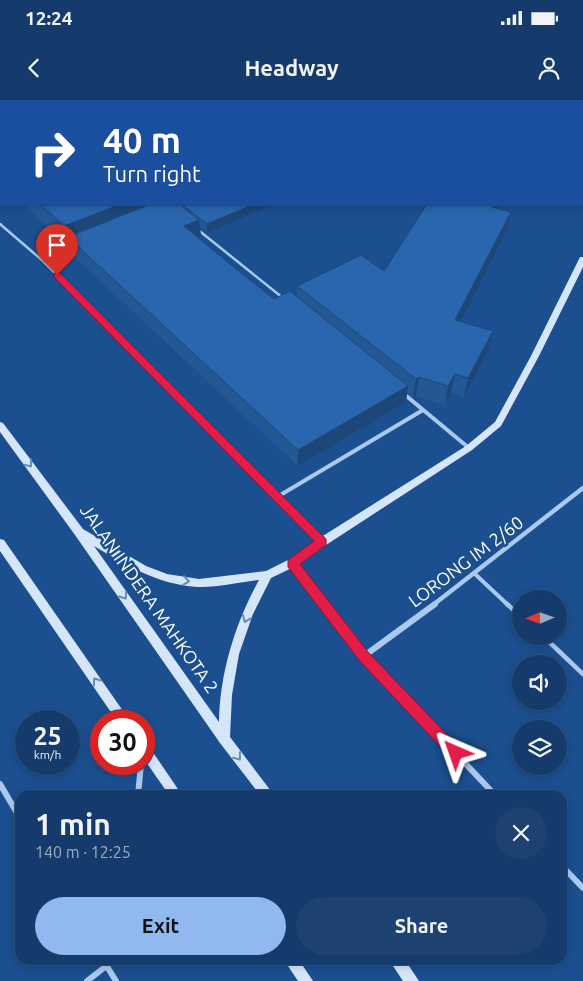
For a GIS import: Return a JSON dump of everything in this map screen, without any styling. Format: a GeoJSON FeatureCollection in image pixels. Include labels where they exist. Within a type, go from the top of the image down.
{"type":"FeatureCollection","features":[{"type":"Feature","properties":{"kind":"street"},"geometry":{"type":"LineString","coordinates":[[79,532],[142,569],[166,578],[199,582],[267,575],[292,563],[469,448],[498,424],[535,356],[583,259]]}},
{"type":"Feature","properties":{"kind":"street","name":"JALAN INDERA MAHKOTA 2"},"geometry":{"type":"LineString","coordinates":[[0,425],[79,532],[224,739],[264,790]]}},
{"type":"Feature","properties":{"kind":"street","name":"LORONG IM 2/60"},"geometry":{"type":"LineString","coordinates":[[364,656],[475,574],[583,488]]}},
{"type":"Feature","properties":{"kind":"street"},"geometry":{"type":"LineString","coordinates":[[0,543],[116,710]]}},
{"type":"Feature","properties":{"kind":"street"},"geometry":{"type":"LineString","coordinates":[[292,563],[364,656],[490,790]]}},
{"type":"Feature","properties":{"kind":"street"},"geometry":{"type":"LineString","coordinates":[[224,739],[224,701],[228,671],[238,637],[255,595],[267,575]]}},
{"type":"Feature","properties":{"kind":"street"},"geometry":{"type":"LineString","coordinates":[[155,765],[173,790]]}},
{"type":"Feature","properties":{"kind":"street"},"geometry":{"type":"LineString","coordinates":[[139,790],[141,775]]}},
{"type":"Feature","properties":{"kind":"street"},"geometry":{"type":"LineString","coordinates":[[0,784],[15,810]]}},
{"type":"Feature","properties":{"kind":"street"},"geometry":{"type":"LineString","coordinates":[[567,871],[583,888]]}},
{"type":"Feature","properties":{"kind":"street"},"geometry":{"type":"LineString","coordinates":[[87,981],[103,965]]}},
{"type":"Feature","properties":{"kind":"street"},"geometry":{"type":"LineString","coordinates":[[106,965],[116,981]]}},
{"type":"Feature","properties":{"kind":"street"},"geometry":{"type":"LineString","coordinates":[[295,965],[306,981]]}},
{"type":"Feature","properties":{"kind":"street"},"geometry":{"type":"LineString","coordinates":[[400,965],[412,981]]}},
{"type":"Feature","properties":{"kind":"lane"},"geometry":{"type":"LineString","coordinates":[[0,224],[44,261],[322,542]]}},
{"type":"Feature","properties":{"kind":"lane"},"geometry":{"type":"LineString","coordinates":[[195,228],[286,300]]}},
{"type":"Feature","properties":{"kind":"lane"},"geometry":{"type":"LineString","coordinates":[[44,261],[80,246]]}},
{"type":"Feature","properties":{"kind":"lane"},"geometry":{"type":"LineString","coordinates":[[400,392],[469,448]]}},
{"type":"Feature","properties":{"kind":"lane"},"geometry":{"type":"LineString","coordinates":[[277,497],[423,410]]}},
{"type":"Feature","properties":{"kind":"lane"},"geometry":{"type":"LineString","coordinates":[[475,574],[512,609]]}},
{"type":"Feature","properties":{"kind":"lane"},"geometry":{"type":"LineString","coordinates":[[552,645],[583,674]]}},
{"type":"Feature","properties":{"kind":"building"},"geometry":{"type":"Polygon","coordinates":[[[41,205],[118,205],[64,226],[41,205]]]}},
{"type":"Feature","properties":{"kind":"building"},"geometry":{"type":"Polygon","coordinates":[[[148,205],[180,205],[199,220],[184,226],[274,299],[290,291],[408,386],[298,450],[72,241],[74,240],[70,236],[148,205]]]}},
{"type":"Feature","properties":{"kind":"building"},"geometry":{"type":"Polygon","coordinates":[[[182,205],[252,205],[207,224],[182,205]]]}},
{"type":"Feature","properties":{"kind":"building"},"geometry":{"type":"Polygon","coordinates":[[[426,205],[493,205],[492,207],[511,212],[455,320],[493,331],[468,378],[455,374],[448,386],[419,377],[416,379],[297,286],[361,255],[384,271],[426,205]]]}},
{"type":"Feature","properties":{"kind":"route"},"geometry":{"type":"LineString","coordinates":[[57,275],[322,542],[292,563],[364,656],[456,753]]}}]}
